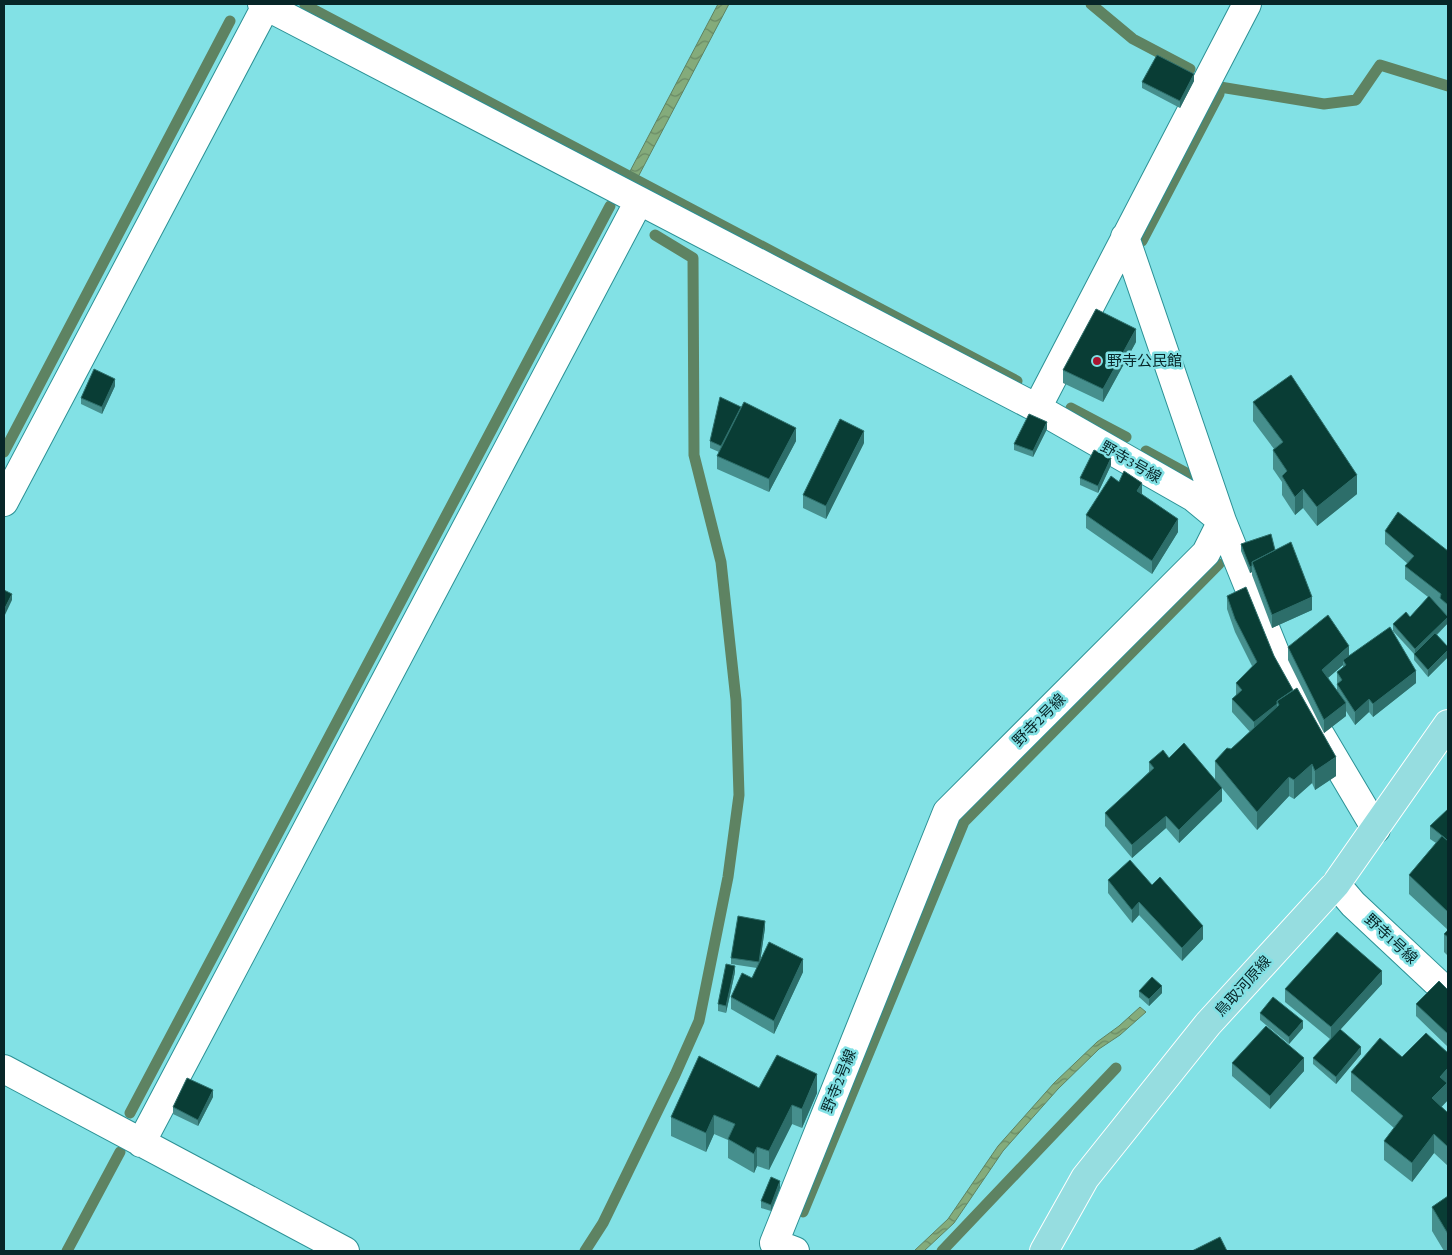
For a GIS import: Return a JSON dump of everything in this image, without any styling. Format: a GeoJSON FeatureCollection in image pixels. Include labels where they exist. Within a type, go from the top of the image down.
{"type":"FeatureCollection","features":[{"type":"Feature","properties":{"kind":"main road","name":"鳥取河原線"},"geometry":{"type":"LineString","coordinates":[[1044,1251],[1085,1178],[1208,1024],[1336,884],[1448,724]]}},
{"type":"Feature","properties":{"kind":"street"},"geometry":{"type":"LineString","coordinates":[[4,502],[265,4]]}},
{"type":"Feature","properties":{"kind":"street","name":"野寺3号線"},"geometry":{"type":"LineString","coordinates":[[265,4],[1037,408],[1193,497],[1222,521]]}},
{"type":"Feature","properties":{"kind":"street"},"geometry":{"type":"LineString","coordinates":[[1037,408],[1247,4]]}},
{"type":"Feature","properties":{"kind":"street"},"geometry":{"type":"LineString","coordinates":[[141,1143],[639,201]]}},
{"type":"Feature","properties":{"kind":"street"},"geometry":{"type":"LineString","coordinates":[[1125,237],[1222,521],[1283,672],[1376,829]]}},
{"type":"Feature","properties":{"kind":"street","name":"野寺2号線"},"geometry":{"type":"LineString","coordinates":[[780,1248],[946,812],[1206,553],[1222,521]]}},
{"type":"Feature","properties":{"kind":"street","name":"野寺1号線"},"geometry":{"type":"LineString","coordinates":[[1336,884],[1353,904],[1448,993]]}},
{"type":"Feature","properties":{"kind":"street"},"geometry":{"type":"LineString","coordinates":[[4,1069],[345,1251]]}},
{"type":"Feature","properties":{"kind":"water"},"geometry":{"type":"Polygon","coordinates":[[[718,4],[729,4],[637,179],[628,175],[718,4]]]}},
{"type":"Feature","properties":{"kind":"water"},"geometry":{"type":"Polygon","coordinates":[[[1140,1007],[1146,1012],[1120,1035],[1099,1049],[1058,1089],[1003,1151],[954,1223],[924,1251],[914,1251],[948,1219],[998,1146],[1054,1083],[1097,1042],[1140,1007]]]}},
{"type":"Feature","properties":{"kind":"building"},"geometry":{"type":"Polygon","coordinates":[[[1157,55],[1194,74],[1180,101],[1142,82],[1157,55]]]}},
{"type":"Feature","properties":{"kind":"building"},"geometry":{"type":"Polygon","coordinates":[[[1096,309],[1136,329],[1103,389],[1063,370],[1096,309]]]}},
{"type":"Feature","properties":{"kind":"building"},"geometry":{"type":"Polygon","coordinates":[[[94,369],[115,379],[102,407],[81,398],[94,369]]]}},
{"type":"Feature","properties":{"kind":"building"},"geometry":{"type":"Polygon","coordinates":[[[1291,375],[1357,475],[1317,507],[1303,489],[1295,497],[1282,476],[1287,471],[1273,450],[1283,442],[1253,402],[1291,375]]]}},
{"type":"Feature","properties":{"kind":"building"},"geometry":{"type":"Polygon","coordinates":[[[720,397],[741,407],[721,446],[710,441],[720,397]]]}},
{"type":"Feature","properties":{"kind":"building"},"geometry":{"type":"Polygon","coordinates":[[[744,402],[796,428],[769,479],[717,456],[744,402]]]}},
{"type":"Feature","properties":{"kind":"building"},"geometry":{"type":"Polygon","coordinates":[[[1029,414],[1047,422],[1033,451],[1014,444],[1029,414]]]}},
{"type":"Feature","properties":{"kind":"building"},"geometry":{"type":"Polygon","coordinates":[[[840,419],[864,431],[826,506],[803,495],[840,419]]]}},
{"type":"Feature","properties":{"kind":"building"},"geometry":{"type":"Polygon","coordinates":[[[1094,450],[1111,458],[1098,486],[1080,478],[1094,450]]]}},
{"type":"Feature","properties":{"kind":"building"},"geometry":{"type":"Polygon","coordinates":[[[1124,471],[1142,483],[1137,491],[1178,519],[1152,561],[1086,515],[1111,476],[1119,482],[1124,471]]]}},
{"type":"Feature","properties":{"kind":"building"},"geometry":{"type":"Polygon","coordinates":[[[1398,512],[1448,551],[1448,605],[1440,598],[1441,594],[1405,566],[1414,556],[1385,531],[1398,512]]]}},
{"type":"Feature","properties":{"kind":"building"},"geometry":{"type":"Polygon","coordinates":[[[1271,534],[1275,550],[1252,562],[1250,567],[1241,544],[1271,534]]]}},
{"type":"Feature","properties":{"kind":"building"},"geometry":{"type":"Polygon","coordinates":[[[1291,542],[1312,597],[1272,615],[1252,562],[1291,542]]]}},
{"type":"Feature","properties":{"kind":"building"},"geometry":{"type":"Polygon","coordinates":[[[1246,587],[1274,656],[1293,690],[1277,701],[1277,704],[1254,722],[1232,699],[1242,690],[1236,683],[1257,662],[1235,619],[1227,596],[1246,587]]]}},
{"type":"Feature","properties":{"kind":"building"},"geometry":{"type":"Polygon","coordinates":[[[4,590],[12,594],[4,610],[4,590]]]}},
{"type":"Feature","properties":{"kind":"building"},"geometry":{"type":"Polygon","coordinates":[[[1429,596],[1448,617],[1415,649],[1393,624],[1406,612],[1410,617],[1429,596]]]}},
{"type":"Feature","properties":{"kind":"building"},"geometry":{"type":"Polygon","coordinates":[[[1328,615],[1349,646],[1322,670],[1346,703],[1324,720],[1288,647],[1328,615]]]}},
{"type":"Feature","properties":{"kind":"building"},"geometry":{"type":"Polygon","coordinates":[[[1390,627],[1416,671],[1373,704],[1369,699],[1355,712],[1337,684],[1342,680],[1337,672],[1346,665],[1343,660],[1390,627]]]}},
{"type":"Feature","properties":{"kind":"building"},"geometry":{"type":"Polygon","coordinates":[[[1435,633],[1448,647],[1448,650],[1428,670],[1414,654],[1435,633]]]}},
{"type":"Feature","properties":{"kind":"building"},"geometry":{"type":"Polygon","coordinates":[[[1297,688],[1336,757],[1315,771],[1312,764],[1294,780],[1289,777],[1257,812],[1215,761],[1227,748],[1231,749],[1279,705],[1277,701],[1297,688]]]}},
{"type":"Feature","properties":{"kind":"building"},"geometry":{"type":"Polygon","coordinates":[[[1184,743],[1222,788],[1179,830],[1166,816],[1132,845],[1105,813],[1154,768],[1149,762],[1163,750],[1169,758],[1184,743]]]}},
{"type":"Feature","properties":{"kind":"building"},"geometry":{"type":"Polygon","coordinates":[[[1448,809],[1448,841],[1430,826],[1448,809]]]}},
{"type":"Feature","properties":{"kind":"building"},"geometry":{"type":"Polygon","coordinates":[[[1442,836],[1448,841],[1448,912],[1409,875],[1442,836]]]}},
{"type":"Feature","properties":{"kind":"building"},"geometry":{"type":"Polygon","coordinates":[[[1130,860],[1152,885],[1160,877],[1203,926],[1182,948],[1139,902],[1132,910],[1108,880],[1130,860]]]}},
{"type":"Feature","properties":{"kind":"building"},"geometry":{"type":"Polygon","coordinates":[[[738,916],[765,921],[759,962],[731,958],[738,916]]]}},
{"type":"Feature","properties":{"kind":"building"},"geometry":{"type":"Polygon","coordinates":[[[1337,932],[1382,971],[1331,1027],[1285,989],[1337,932]]]}},
{"type":"Feature","properties":{"kind":"building"},"geometry":{"type":"Polygon","coordinates":[[[769,942],[803,959],[774,1021],[731,997],[742,973],[752,978],[769,942]]]}},
{"type":"Feature","properties":{"kind":"building"},"geometry":{"type":"Polygon","coordinates":[[[726,964],[735,966],[726,1006],[718,1004],[726,964]]]}},
{"type":"Feature","properties":{"kind":"building"},"geometry":{"type":"Polygon","coordinates":[[[1152,977],[1162,986],[1149,999],[1139,991],[1152,977]]]}},
{"type":"Feature","properties":{"kind":"building"},"geometry":{"type":"Polygon","coordinates":[[[1439,981],[1448,990],[1448,1034],[1416,1004],[1439,981]]]}},
{"type":"Feature","properties":{"kind":"building"},"geometry":{"type":"Polygon","coordinates":[[[1273,997],[1303,1021],[1289,1037],[1260,1013],[1273,997]]]}},
{"type":"Feature","properties":{"kind":"building"},"geometry":{"type":"Polygon","coordinates":[[[1266,1026],[1304,1058],[1270,1096],[1232,1063],[1266,1026]]]}},
{"type":"Feature","properties":{"kind":"building"},"geometry":{"type":"Polygon","coordinates":[[[1340,1029],[1361,1047],[1336,1077],[1313,1058],[1340,1029]]]}},
{"type":"Feature","properties":{"kind":"building"},"geometry":{"type":"Polygon","coordinates":[[[1426,1033],[1448,1053],[1448,1068],[1440,1077],[1447,1083],[1432,1098],[1448,1113],[1448,1147],[1434,1134],[1412,1163],[1384,1141],[1403,1116],[1351,1072],[1380,1038],[1402,1057],[1426,1033]]]}},
{"type":"Feature","properties":{"kind":"building"},"geometry":{"type":"Polygon","coordinates":[[[777,1055],[817,1074],[802,1109],[792,1105],[769,1151],[757,1147],[754,1154],[728,1139],[735,1124],[714,1115],[706,1133],[671,1117],[699,1056],[759,1088],[777,1055]]]}},
{"type":"Feature","properties":{"kind":"building"},"geometry":{"type":"Polygon","coordinates":[[[187,1078],[213,1090],[198,1120],[173,1107],[187,1078]]]}},
{"type":"Feature","properties":{"kind":"building"},"geometry":{"type":"Polygon","coordinates":[[[771,1177],[780,1181],[771,1205],[761,1201],[771,1177]]]}},
{"type":"Feature","properties":{"kind":"building"},"geometry":{"type":"Polygon","coordinates":[[[1448,1196],[1448,1234],[1432,1207],[1448,1196]]]}},
{"type":"Feature","properties":{"kind":"building"},"geometry":{"type":"Polygon","coordinates":[[[1220,1237],[1227,1251],[1192,1251],[1220,1237]]]}},
{"type":"Feature","properties":{"kind":"waterway"},"geometry":{"type":"LineString","coordinates":[[1091,4],[1133,39],[1190,69]]}},
{"type":"Feature","properties":{"kind":"waterway"},"geometry":{"type":"LineString","coordinates":[[305,5],[1017,381]]}},
{"type":"Feature","properties":{"kind":"waterway"},"geometry":{"type":"LineString","coordinates":[[4,452],[230,21]]}},
{"type":"Feature","properties":{"kind":"waterway"},"geometry":{"type":"LineString","coordinates":[[1220,87],[1324,104],[1356,100],[1380,65],[1448,86]]}},
{"type":"Feature","properties":{"kind":"waterway"},"geometry":{"type":"LineString","coordinates":[[1142,241],[1219,94]]}},
{"type":"Feature","properties":{"kind":"waterway"},"geometry":{"type":"LineString","coordinates":[[130,1113],[610,206]]}},
{"type":"Feature","properties":{"kind":"waterway"},"geometry":{"type":"LineString","coordinates":[[585,1251],[603,1223],[675,1075],[699,1021],[728,877],[739,795],[736,700],[721,562],[694,455],[693,258],[655,235]]}},
{"type":"Feature","properties":{"kind":"waterway"},"geometry":{"type":"LineString","coordinates":[[1071,408],[1126,437]]}},
{"type":"Feature","properties":{"kind":"waterway"},"geometry":{"type":"LineString","coordinates":[[1146,451],[1190,475]]}},
{"type":"Feature","properties":{"kind":"waterway"},"geometry":{"type":"LineString","coordinates":[[803,1212],[964,822],[1219,564]]}},
{"type":"Feature","properties":{"kind":"waterway"},"geometry":{"type":"LineString","coordinates":[[942,1251],[1116,1068]]}},
{"type":"Feature","properties":{"kind":"waterway"},"geometry":{"type":"LineString","coordinates":[[67,1251],[120,1152]]}},
{"type":"Feature","properties":{"kind":"place","name":"野寺公民館"},"geometry":{"type":"Point","coordinates":[1097,361]}}]}
